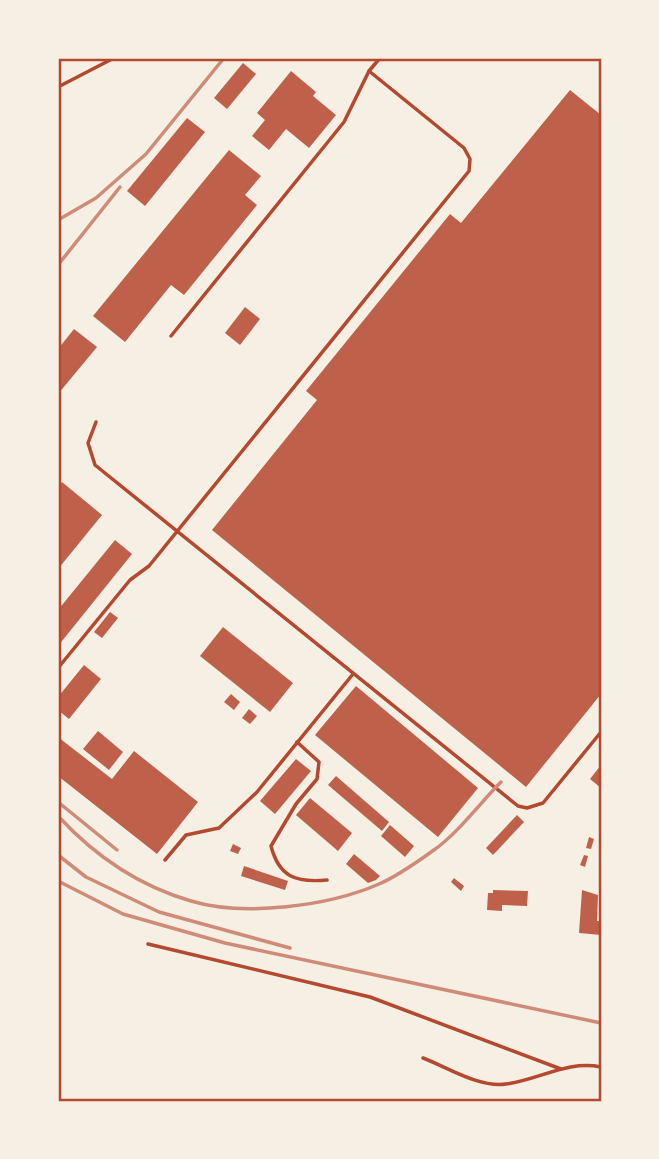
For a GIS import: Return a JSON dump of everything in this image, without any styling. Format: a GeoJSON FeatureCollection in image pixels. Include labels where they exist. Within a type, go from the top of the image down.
{"type":"FeatureCollection","features":[{"type":"Feature","properties":{"kind":"lane"},"geometry":{"type":"LineString","coordinates":[[58,87],[114,58]]}},
{"type":"Feature","properties":{"kind":"lane"},"geometry":{"type":"LineString","coordinates":[[171,337],[344,122],[369,71],[380,58]]}},
{"type":"Feature","properties":{"kind":"lane"},"geometry":{"type":"LineString","coordinates":[[58,668],[130,580],[149,566],[469,171],[470,159],[464,148],[369,71]]}},
{"type":"Feature","properties":{"kind":"lane"},"geometry":{"type":"LineString","coordinates":[[96,422],[88,443],[95,465],[511,801],[527,808],[544,803],[601,732]]}},
{"type":"Feature","properties":{"kind":"lane"},"geometry":{"type":"LineString","coordinates":[[166,860],[186,835],[219,828],[257,792],[353,673]]}},
{"type":"Feature","properties":{"kind":"lane"},"geometry":{"type":"LineString","coordinates":[[298,742],[320,762],[317,779],[296,804],[271,846],[276,864],[290,876],[308,882],[327,880]]}},
{"type":"Feature","properties":{"kind":"lane"},"geometry":{"type":"LineString","coordinates":[[148,944],[369,997],[561,1069]]}},
{"type":"Feature","properties":{"kind":"lane"},"geometry":{"type":"LineString","coordinates":[[423,1058],[485,1082],[505,1084],[583,1063],[601,1067]]}},
{"type":"Feature","properties":{"kind":"building"},"geometry":{"type":"Polygon","coordinates":[[[243,63],[256,74],[227,109],[214,98],[243,63]]]}},
{"type":"Feature","properties":{"kind":"building"},"geometry":{"type":"Polygon","coordinates":[[[291,71],[316,92],[313,96],[336,115],[309,148],[286,129],[269,150],[252,136],[265,120],[257,113],[291,71]]]}},
{"type":"Feature","properties":{"kind":"building"},"geometry":{"type":"Polygon","coordinates":[[[570,90],[601,115],[601,694],[526,787],[212,530],[317,400],[306,391],[450,214],[461,223],[570,90]]]}},
{"type":"Feature","properties":{"kind":"building"},"geometry":{"type":"Polygon","coordinates":[[[187,118],[205,132],[145,206],[127,191],[187,118]]]}},
{"type":"Feature","properties":{"kind":"building"},"geometry":{"type":"Polygon","coordinates":[[[229,150],[261,176],[245,195],[257,205],[184,295],[171,285],[125,342],[93,316],[229,150]]]}},
{"type":"Feature","properties":{"kind":"building"},"geometry":{"type":"Polygon","coordinates":[[[245,307],[260,319],[240,345],[225,333],[245,307]]]}},
{"type":"Feature","properties":{"kind":"building"},"geometry":{"type":"Polygon","coordinates":[[[74,329],[97,347],[58,394],[58,349],[74,329]]]}},
{"type":"Feature","properties":{"kind":"building"},"geometry":{"type":"Polygon","coordinates":[[[62,482],[102,515],[58,569],[58,487],[62,482]]]}},
{"type":"Feature","properties":{"kind":"building"},"geometry":{"type":"Polygon","coordinates":[[[115,540],[132,554],[58,646],[58,610],[115,540]]]}},
{"type":"Feature","properties":{"kind":"building"},"geometry":{"type":"Polygon","coordinates":[[[110,612],[118,618],[102,638],[94,632],[110,612]]]}},
{"type":"Feature","properties":{"kind":"building"},"geometry":{"type":"Polygon","coordinates":[[[223,627],[293,683],[270,712],[200,656],[223,627]]]}},
{"type":"Feature","properties":{"kind":"building"},"geometry":{"type":"Polygon","coordinates":[[[84,665],[101,679],[69,719],[58,710],[58,697],[84,665]]]}},
{"type":"Feature","properties":{"kind":"building"},"geometry":{"type":"Polygon","coordinates":[[[356,686],[478,788],[438,837],[315,735],[356,686]]]}},
{"type":"Feature","properties":{"kind":"building"},"geometry":{"type":"Polygon","coordinates":[[[231,694],[240,702],[234,710],[224,702],[231,694]]]}},
{"type":"Feature","properties":{"kind":"building"},"geometry":{"type":"Polygon","coordinates":[[[249,709],[257,716],[250,724],[242,718],[249,709]]]}},
{"type":"Feature","properties":{"kind":"building"},"geometry":{"type":"Polygon","coordinates":[[[98,731],[123,752],[109,770],[83,749],[98,731]]]}},
{"type":"Feature","properties":{"kind":"building"},"geometry":{"type":"Polygon","coordinates":[[[58,737],[112,779],[134,751],[198,802],[157,854],[58,776],[58,737]]]}},
{"type":"Feature","properties":{"kind":"building"},"geometry":{"type":"Polygon","coordinates":[[[296,759],[311,771],[275,814],[260,801],[296,759]]]}},
{"type":"Feature","properties":{"kind":"building"},"geometry":{"type":"Polygon","coordinates":[[[601,765],[601,788],[590,779],[601,765]]]}},
{"type":"Feature","properties":{"kind":"building"},"geometry":{"type":"Polygon","coordinates":[[[336,776],[389,822],[382,831],[328,785],[336,776]]]}},
{"type":"Feature","properties":{"kind":"building"},"geometry":{"type":"Polygon","coordinates":[[[310,798],[352,833],[338,851],[296,815],[310,798]]]}},
{"type":"Feature","properties":{"kind":"building"},"geometry":{"type":"Polygon","coordinates":[[[517,815],[524,822],[493,855],[486,848],[517,815]]]}},
{"type":"Feature","properties":{"kind":"building"},"geometry":{"type":"Polygon","coordinates":[[[390,825],[414,846],[405,857],[381,836],[390,825]]]}},
{"type":"Feature","properties":{"kind":"building"},"geometry":{"type":"Polygon","coordinates":[[[589,837],[594,839],[591,849],[586,848],[589,837]]]}},
{"type":"Feature","properties":{"kind":"building"},"geometry":{"type":"Polygon","coordinates":[[[233,844],[241,848],[238,854],[230,851],[233,844]]]}},
{"type":"Feature","properties":{"kind":"building"},"geometry":{"type":"Polygon","coordinates":[[[354,854],[380,876],[376,880],[368,883],[346,864],[354,854]]]}},
{"type":"Feature","properties":{"kind":"building"},"geometry":{"type":"Polygon","coordinates":[[[584,855],[588,856],[585,867],[580,865],[584,855]]]}},
{"type":"Feature","properties":{"kind":"building"},"geometry":{"type":"Polygon","coordinates":[[[244,866],[288,881],[285,890],[241,876],[244,866]]]}},
{"type":"Feature","properties":{"kind":"building"},"geometry":{"type":"Polygon","coordinates":[[[454,878],[464,886],[461,891],[451,882],[454,878]]]}},
{"type":"Feature","properties":{"kind":"building"},"geometry":{"type":"Polygon","coordinates":[[[493,890],[528,891],[527,906],[502,905],[502,911],[487,910],[488,893],[493,893],[493,890]]]}},
{"type":"Feature","properties":{"kind":"building"},"geometry":{"type":"Polygon","coordinates":[[[582,890],[598,895],[597,921],[601,921],[601,935],[579,933],[582,890]]]}},
{"type":"Feature","properties":{"kind":"railway"},"geometry":{"type":"LineString","coordinates":[[58,220],[96,198],[146,154],[224,58]]}},
{"type":"Feature","properties":{"kind":"railway"},"geometry":{"type":"LineString","coordinates":[[58,265],[120,187]]}},
{"type":"Feature","properties":{"kind":"railway"},"geometry":{"type":"LineString","coordinates":[[58,816],[87,844],[118,868],[172,895],[212,906],[286,907],[359,892],[393,877],[443,843],[501,782]]}},
{"type":"Feature","properties":{"kind":"railway"},"geometry":{"type":"LineString","coordinates":[[58,802],[117,850]]}},
{"type":"Feature","properties":{"kind":"railway"},"geometry":{"type":"LineString","coordinates":[[58,855],[86,877],[159,912],[290,948]]}},
{"type":"Feature","properties":{"kind":"railway"},"geometry":{"type":"LineString","coordinates":[[58,881],[123,914],[225,943],[601,1023]]}}]}
